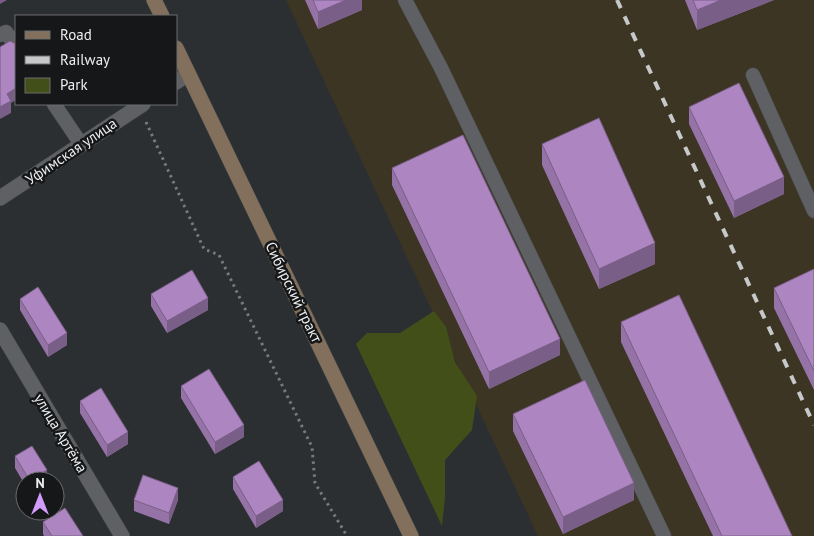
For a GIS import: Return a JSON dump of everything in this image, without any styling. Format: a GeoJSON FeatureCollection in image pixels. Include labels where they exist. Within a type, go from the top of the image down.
{"type":"FeatureCollection","features":[{"type":"Feature","properties":{"kind":"main road"},"geometry":{"type":"LineString","coordinates":[[154,0],[162,15]]}},
{"type":"Feature","properties":{"kind":"main road","name":"Сибирский тракт"},"geometry":{"type":"LineString","coordinates":[[178,58],[182,78],[411,536]]}},
{"type":"Feature","properties":{"kind":"street","name":"Уфимская улица"},"geometry":{"type":"LineString","coordinates":[[0,198],[141,105]]}},
{"type":"Feature","properties":{"kind":"street","name":"улица Артёма"},"geometry":{"type":"LineString","coordinates":[[0,330],[122,536]]}},
{"type":"Feature","properties":{"kind":"lane"},"geometry":{"type":"LineString","coordinates":[[405,0],[441,68],[664,536]]}},
{"type":"Feature","properties":{"kind":"lane"},"geometry":{"type":"LineString","coordinates":[[0,35],[6,32],[15,46]]}},
{"type":"Feature","properties":{"kind":"lane"},"geometry":{"type":"LineString","coordinates":[[753,74],[814,211]]}},
{"type":"Feature","properties":{"kind":"lane"},"geometry":{"type":"LineString","coordinates":[[55,105],[81,144]]}},
{"type":"Feature","properties":{"kind":"path"},"geometry":{"type":"LineString","coordinates":[[141,105],[204,249],[219,255],[312,447],[315,483],[347,536]]}},
{"type":"Feature","properties":{"kind":"shaded area"},"geometry":{"type":"Polygon","coordinates":[[[286,0],[814,0],[814,536],[538,536],[286,0]]]}},
{"type":"Feature","properties":{"kind":"green space"},"geometry":{"type":"Polygon","coordinates":[[[434,311],[446,327],[455,362],[477,396],[472,430],[445,460],[445,497],[442,526],[356,344],[367,333],[400,333],[434,311]]]}},
{"type":"Feature","properties":{"kind":"building"},"geometry":{"type":"Polygon","coordinates":[[[313,0],[346,0],[318,12],[313,0]]]}},
{"type":"Feature","properties":{"kind":"building"},"geometry":{"type":"Polygon","coordinates":[[[693,0],[721,0],[697,10],[693,0]]]}},
{"type":"Feature","properties":{"kind":"building"},"geometry":{"type":"Polygon","coordinates":[[[10,41],[15,44],[15,89],[7,94],[11,101],[0,107],[0,47],[10,41]]]}},
{"type":"Feature","properties":{"kind":"building"},"geometry":{"type":"Polygon","coordinates":[[[739,83],[784,177],[734,201],[689,107],[739,83]]]}},
{"type":"Feature","properties":{"kind":"building"},"geometry":{"type":"Polygon","coordinates":[[[599,118],[655,243],[599,269],[542,144],[599,118]]]}},
{"type":"Feature","properties":{"kind":"building"},"geometry":{"type":"Polygon","coordinates":[[[463,135],[560,339],[489,372],[392,168],[463,135]]]}},
{"type":"Feature","properties":{"kind":"building"},"geometry":{"type":"Polygon","coordinates":[[[814,269],[814,371],[774,288],[814,269]]]}},
{"type":"Feature","properties":{"kind":"building"},"geometry":{"type":"Polygon","coordinates":[[[192,270],[208,298],[167,321],[151,294],[192,270]]]}},
{"type":"Feature","properties":{"kind":"building"},"geometry":{"type":"Polygon","coordinates":[[[38,287],[67,333],[48,345],[20,299],[38,287]]]}},
{"type":"Feature","properties":{"kind":"building"},"geometry":{"type":"Polygon","coordinates":[[[679,295],[792,536],[722,536],[621,322],[679,295]]]}},
{"type":"Feature","properties":{"kind":"building"},"geometry":{"type":"Polygon","coordinates":[[[209,369],[244,425],[215,442],[181,386],[209,369]]]}},
{"type":"Feature","properties":{"kind":"building"},"geometry":{"type":"Polygon","coordinates":[[[585,380],[634,483],[563,517],[513,414],[585,380]]]}},
{"type":"Feature","properties":{"kind":"building"},"geometry":{"type":"Polygon","coordinates":[[[101,388],[128,432],[107,445],[80,401],[101,388]]]}},
{"type":"Feature","properties":{"kind":"building"},"geometry":{"type":"Polygon","coordinates":[[[32,446],[47,470],[24,471],[15,456],[32,446]]]}},
{"type":"Feature","properties":{"kind":"building"},"geometry":{"type":"Polygon","coordinates":[[[259,461],[283,500],[256,516],[233,477],[259,461]]]}},
{"type":"Feature","properties":{"kind":"building"},"geometry":{"type":"Polygon","coordinates":[[[143,475],[178,488],[169,513],[134,500],[143,475]]]}},
{"type":"Feature","properties":{"kind":"building"},"geometry":{"type":"Polygon","coordinates":[[[65,508],[83,536],[52,536],[43,522],[65,521],[65,508]]]}},
{"type":"Feature","properties":{"kind":"railway"},"geometry":{"type":"LineString","coordinates":[[617,0],[814,425]]}}]}
